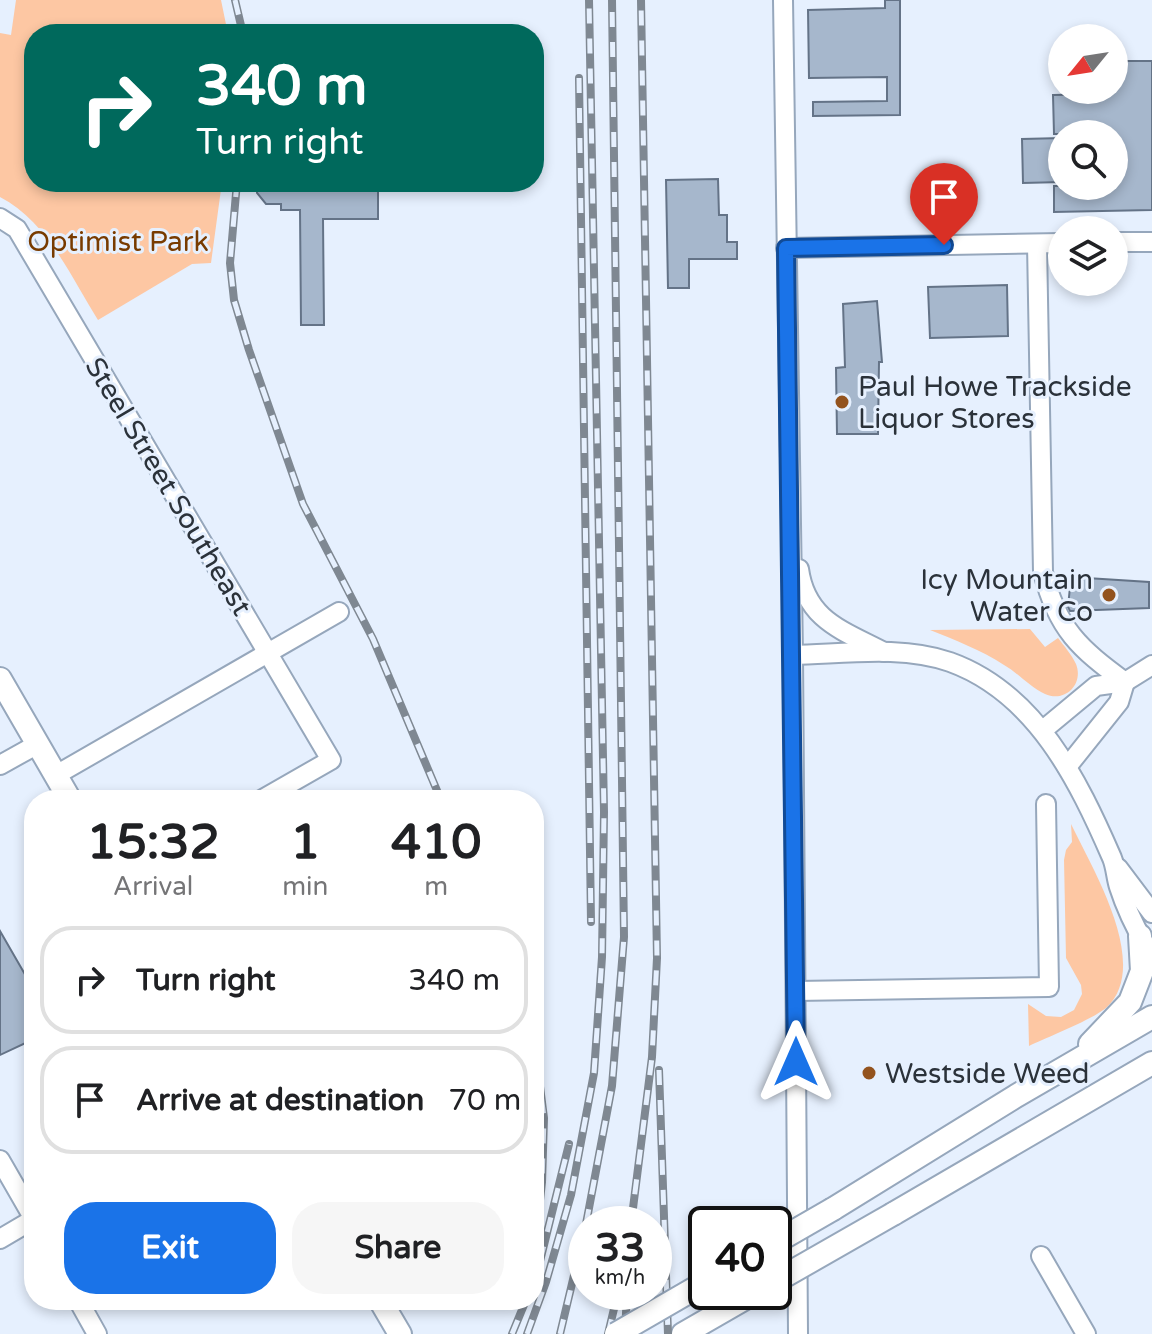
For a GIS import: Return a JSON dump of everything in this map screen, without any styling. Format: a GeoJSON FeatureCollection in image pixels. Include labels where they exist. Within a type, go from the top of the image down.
{"type":"FeatureCollection","features":[{"type":"Feature","properties":{"kind":"main road"},"geometry":{"type":"LineString","coordinates":[[0,679],[64,790]]}},
{"type":"Feature","properties":{"kind":"main road"},"geometry":{"type":"LineString","coordinates":[[1067,1066],[1130,1002],[1142,971],[1140,936]]}},
{"type":"Feature","properties":{"kind":"main road"},"geometry":{"type":"LineString","coordinates":[[792,1233],[1152,1017]]}},
{"type":"Feature","properties":{"kind":"main road"},"geometry":{"type":"LineString","coordinates":[[792,1272],[1152,1063]]}},
{"type":"Feature","properties":{"kind":"main road"},"geometry":{"type":"LineString","coordinates":[[616,1334],[688,1292]]}},
{"type":"Feature","properties":{"kind":"main road"},"geometry":{"type":"LineString","coordinates":[[386,1310],[400,1334]]}},
{"type":"Feature","properties":{"kind":"main road"},"geometry":{"type":"LineString","coordinates":[[683,1334],[725,1310]]}},
{"type":"Feature","properties":{"kind":"street"},"geometry":{"type":"LineString","coordinates":[[783,0],[793,655],[798,1334]]}},
{"type":"Feature","properties":{"kind":"street","name":"Steel Street Southeast"},"geometry":{"type":"LineString","coordinates":[[0,218],[17,229],[331,760],[278,790]]}},
{"type":"Feature","properties":{"kind":"street"},"geometry":{"type":"LineString","coordinates":[[1128,242],[1152,242]]}},
{"type":"Feature","properties":{"kind":"street"},"geometry":{"type":"LineString","coordinates":[[1037,244],[1043,572],[1054,605],[1082,650],[1125,682]]}},
{"type":"Feature","properties":{"kind":"street"},"geometry":{"type":"LineString","coordinates":[[786,248],[1048,244]]}},
{"type":"Feature","properties":{"kind":"street"},"geometry":{"type":"LineString","coordinates":[[789,500],[801,585],[811,607],[825,620],[886,653]]}},
{"type":"Feature","properties":{"kind":"street"},"geometry":{"type":"LineString","coordinates":[[56,775],[339,612]]}},
{"type":"Feature","properties":{"kind":"street"},"geometry":{"type":"LineString","coordinates":[[793,655],[886,653],[950,662],[983,679],[1014,701],[1043,730],[1067,767],[1114,863],[1152,913]]}},
{"type":"Feature","properties":{"kind":"street"},"geometry":{"type":"LineString","coordinates":[[1043,730],[1096,686],[1125,682],[1152,665]]}},
{"type":"Feature","properties":{"kind":"street"},"geometry":{"type":"LineString","coordinates":[[1067,767],[1119,702],[1125,682]]}},
{"type":"Feature","properties":{"kind":"street"},"geometry":{"type":"LineString","coordinates":[[0,765],[38,744]]}},
{"type":"Feature","properties":{"kind":"street"},"geometry":{"type":"LineString","coordinates":[[796,991],[1049,987],[1046,804]]}},
{"type":"Feature","properties":{"kind":"street"},"geometry":{"type":"LineString","coordinates":[[1114,863],[1119,887],[1152,958]]}},
{"type":"Feature","properties":{"kind":"street"},"geometry":{"type":"LineString","coordinates":[[0,1160],[24,1202]]}},
{"type":"Feature","properties":{"kind":"street"},"geometry":{"type":"LineString","coordinates":[[0,1239],[24,1225]]}},
{"type":"Feature","properties":{"kind":"street"},"geometry":{"type":"LineString","coordinates":[[1041,1256],[1086,1334]]}},
{"type":"Feature","properties":{"kind":"street"},"geometry":{"type":"LineString","coordinates":[[84,1310],[97,1334]]}},
{"type":"Feature","properties":{"kind":"green space","name":"Optimist Park"},"geometry":{"type":"Polygon","coordinates":[[[16,0],[221,0],[226,24],[24,24],[24,192],[221,192],[211,263],[192,264],[98,320],[45,235],[17,207],[0,197],[0,33],[11,35],[16,0]]]}},
{"type":"Feature","properties":{"kind":"green space"},"geometry":{"type":"Polygon","coordinates":[[[1030,629],[1045,647],[1058,638],[1074,661],[1077,678],[1066,694],[1045,694],[995,660],[930,630],[1030,629]]]}},
{"type":"Feature","properties":{"kind":"green space"},"geometry":{"type":"Polygon","coordinates":[[[1071,824],[1114,918],[1121,943],[1123,968],[1119,990],[1099,1013],[1029,1046],[1028,1004],[1046,1016],[1061,1017],[1074,1010],[1082,994],[1081,985],[1066,958],[1064,860],[1072,842],[1071,824]]]}},
{"type":"Feature","properties":{"kind":"building"},"geometry":{"type":"Polygon","coordinates":[[[885,0],[900,0],[900,115],[813,116],[813,102],[887,101],[887,77],[809,78],[808,10],[885,8],[885,0]]]}},
{"type":"Feature","properties":{"kind":"building"},"geometry":{"type":"Polygon","coordinates":[[[1128,61],[1152,61],[1152,210],[1054,212],[1054,200],[1128,200],[1128,120],[1054,120],[1053,104],[1128,104],[1128,61]]]}},
{"type":"Feature","properties":{"kind":"building"},"geometry":{"type":"Polygon","coordinates":[[[1048,138],[1048,182],[1023,183],[1022,139],[1048,138]]]}},
{"type":"Feature","properties":{"kind":"building"},"geometry":{"type":"Polygon","coordinates":[[[718,179],[719,215],[727,215],[727,242],[737,242],[737,259],[689,259],[689,288],[668,288],[666,180],[718,179]]]}},
{"type":"Feature","properties":{"kind":"building"},"geometry":{"type":"Polygon","coordinates":[[[378,192],[378,219],[323,219],[324,325],[301,325],[300,210],[281,210],[281,204],[266,204],[257,193],[378,192]]]}},
{"type":"Feature","properties":{"kind":"building"},"geometry":{"type":"Polygon","coordinates":[[[1007,285],[1008,336],[930,338],[928,287],[1007,285]]]}},
{"type":"Feature","properties":{"kind":"building"},"geometry":{"type":"Polygon","coordinates":[[[877,301],[882,362],[879,362],[878,434],[837,434],[836,368],[845,367],[843,304],[877,301]]]}},
{"type":"Feature","properties":{"kind":"building","name":"Icy Mountain Water Co"},"geometry":{"type":"Polygon","coordinates":[[[1071,577],[1149,582],[1149,608],[1070,611],[1071,577]]]}},
{"type":"Feature","properties":{"kind":"building"},"geometry":{"type":"Polygon","coordinates":[[[0,931],[24,973],[24,1044],[0,1055],[0,931]]]}},
{"type":"Feature","properties":{"kind":"railway"},"geometry":{"type":"LineString","coordinates":[[235,0],[241,24]]}},
{"type":"Feature","properties":{"kind":"railway"},"geometry":{"type":"LineString","coordinates":[[544,1287],[571,1195],[594,1073],[602,957],[604,812],[589,0]]}},
{"type":"Feature","properties":{"kind":"railway"},"geometry":{"type":"LineString","coordinates":[[589,1206],[612,1086],[624,937],[612,0]]}},
{"type":"Feature","properties":{"kind":"railway"},"geometry":{"type":"LineString","coordinates":[[633,1206],[652,1057],[657,958],[641,0]]}},
{"type":"Feature","properties":{"kind":"railway"},"geometry":{"type":"LineString","coordinates":[[579,78],[591,922]]}},
{"type":"Feature","properties":{"kind":"railway"},"geometry":{"type":"LineString","coordinates":[[236,192],[230,263],[234,300],[249,350],[303,504],[373,639],[437,790]]}},
{"type":"Feature","properties":{"kind":"railway"},"geometry":{"type":"LineString","coordinates":[[659,1070],[668,1334]]}},
{"type":"Feature","properties":{"kind":"railway"},"geometry":{"type":"LineString","coordinates":[[544,1245],[569,1144]]}},
{"type":"Feature","properties":{"kind":"railway"},"geometry":{"type":"LineString","coordinates":[[560,1334],[568,1300]]}},
{"type":"Feature","properties":{"kind":"railway"},"geometry":{"type":"LineString","coordinates":[[512,1334],[522,1310]]}},
{"type":"Feature","properties":{"kind":"railway"},"geometry":{"type":"LineString","coordinates":[[527,1334],[536,1310]]}},
{"type":"Feature","properties":{"kind":"railway"},"geometry":{"type":"LineString","coordinates":[[608,1334],[614,1310]]}},
{"type":"Feature","properties":{"kind":"railway"},"geometry":{"type":"LineString","coordinates":[[625,1334],[626,1310]]}},
{"type":"Feature","properties":{"kind":"place","name":"Paul Howe Trackside Liquor Stores"},"geometry":{"type":"Point","coordinates":[842,402]}},
{"type":"Feature","properties":{"kind":"place","name":"Icy Mountain Water Co"},"geometry":{"type":"Point","coordinates":[1109,595]}},
{"type":"Feature","properties":{"kind":"place","name":"Westside Weed"},"geometry":{"type":"Point","coordinates":[869,1073]}},
{"type":"Feature","properties":{"kind":"route"},"geometry":{"type":"LineString","coordinates":[[796,1062],[786,248],[944,245]]}}]}
